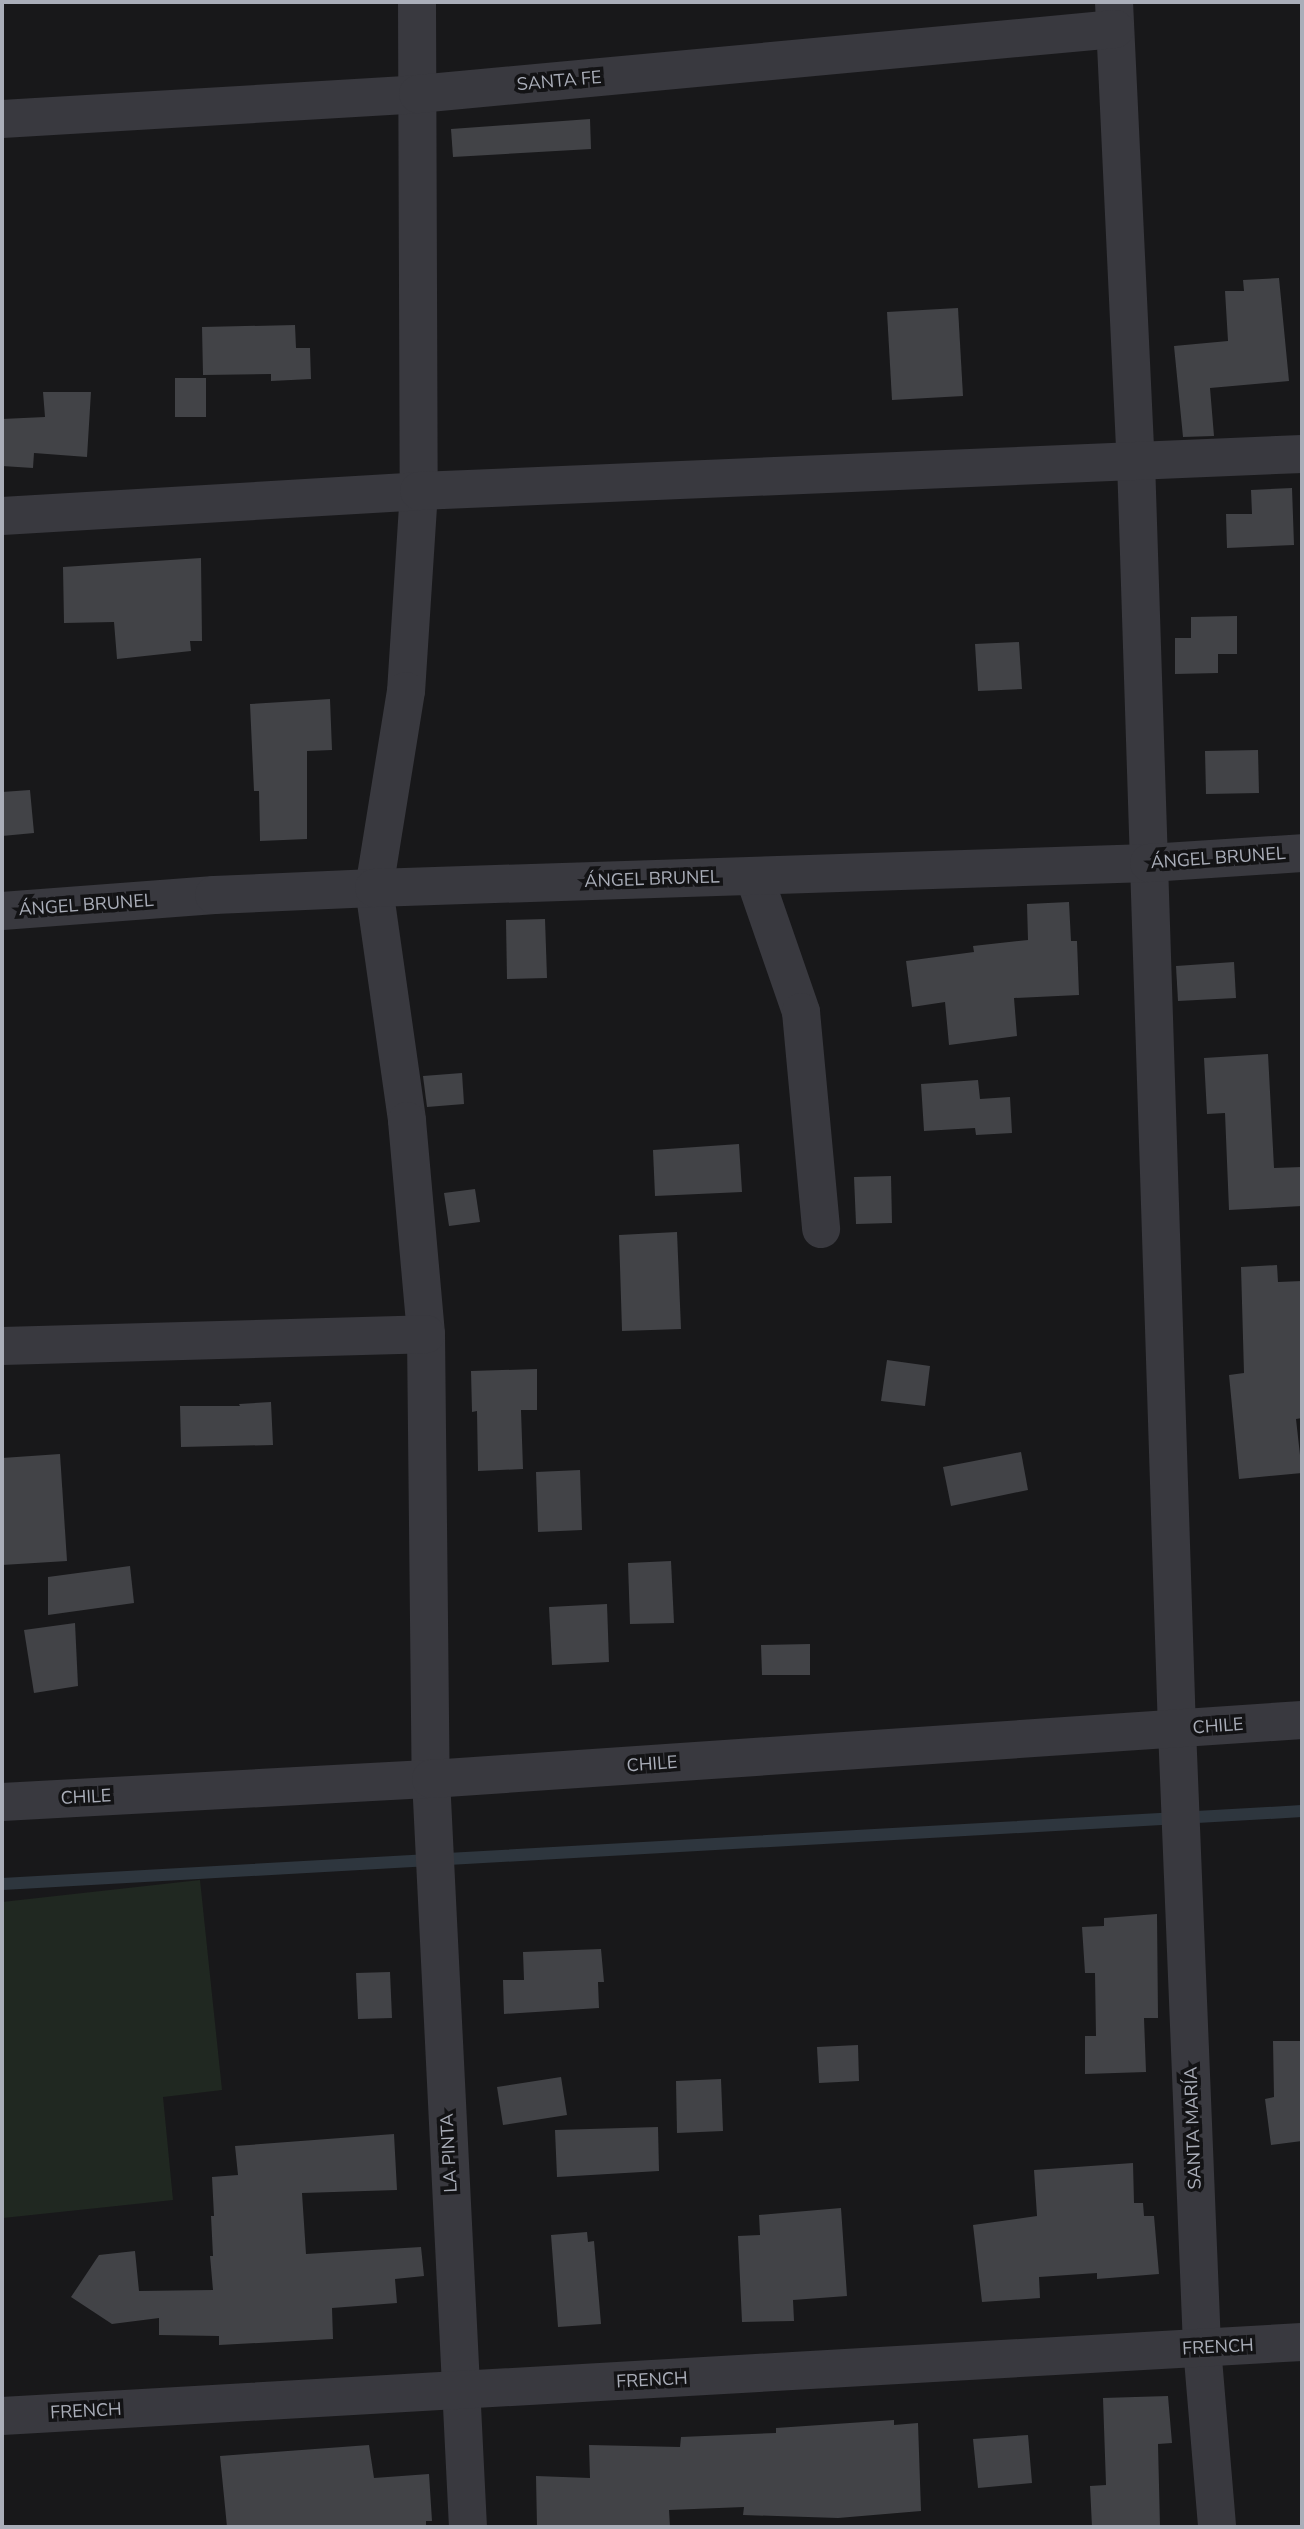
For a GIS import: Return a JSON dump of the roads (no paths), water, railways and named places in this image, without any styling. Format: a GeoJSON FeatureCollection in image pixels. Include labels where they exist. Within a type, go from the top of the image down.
{"type":"FeatureCollection","features":[{"type":"Feature","properties":{"kind":"street","name":"LA PINTA"},"geometry":{"type":"LineString","coordinates":[[417,2],[419,491],[405,691],[374,888],[407,1121],[426,1334],[434,1844],[468,2527]]}},
{"type":"Feature","properties":{"kind":"street","name":"SANTA FE"},"geometry":{"type":"LineString","coordinates":[[2,119],[418,94],[1114,15]]}},
{"type":"Feature","properties":{"kind":"street","name":"SANTA MARÍA"},"geometry":{"type":"LineString","coordinates":[[1114,15],[1136,461],[1177,1729],[1202,2347],[1217,2527]]}},
{"type":"Feature","properties":{"kind":"street"},"geometry":{"type":"LineString","coordinates":[[2,516],[419,491],[1302,454]]}},
{"type":"Feature","properties":{"kind":"street","name":"ÁNGEL BRUNEL"},"geometry":{"type":"LineString","coordinates":[[2,911],[214,895],[1149,863],[1302,853]]}},
{"type":"Feature","properties":{"kind":"street"},"geometry":{"type":"LineString","coordinates":[[754,876],[801,1012],[821,1229]]}},
{"type":"Feature","properties":{"kind":"street"},"geometry":{"type":"LineString","coordinates":[[2,1346],[426,1334]]}},
{"type":"Feature","properties":{"kind":"street","name":"CHILE"},"geometry":{"type":"LineString","coordinates":[[2,1802],[432,1779],[1302,1720]]}},
{"type":"Feature","properties":{"kind":"street","name":"FRENCH"},"geometry":{"type":"LineString","coordinates":[[2,2416],[1302,2342]]}},
{"type":"Feature","properties":{"kind":"waterway"},"geometry":{"type":"LineString","coordinates":[[2,1884],[1302,1811]]}}]}
